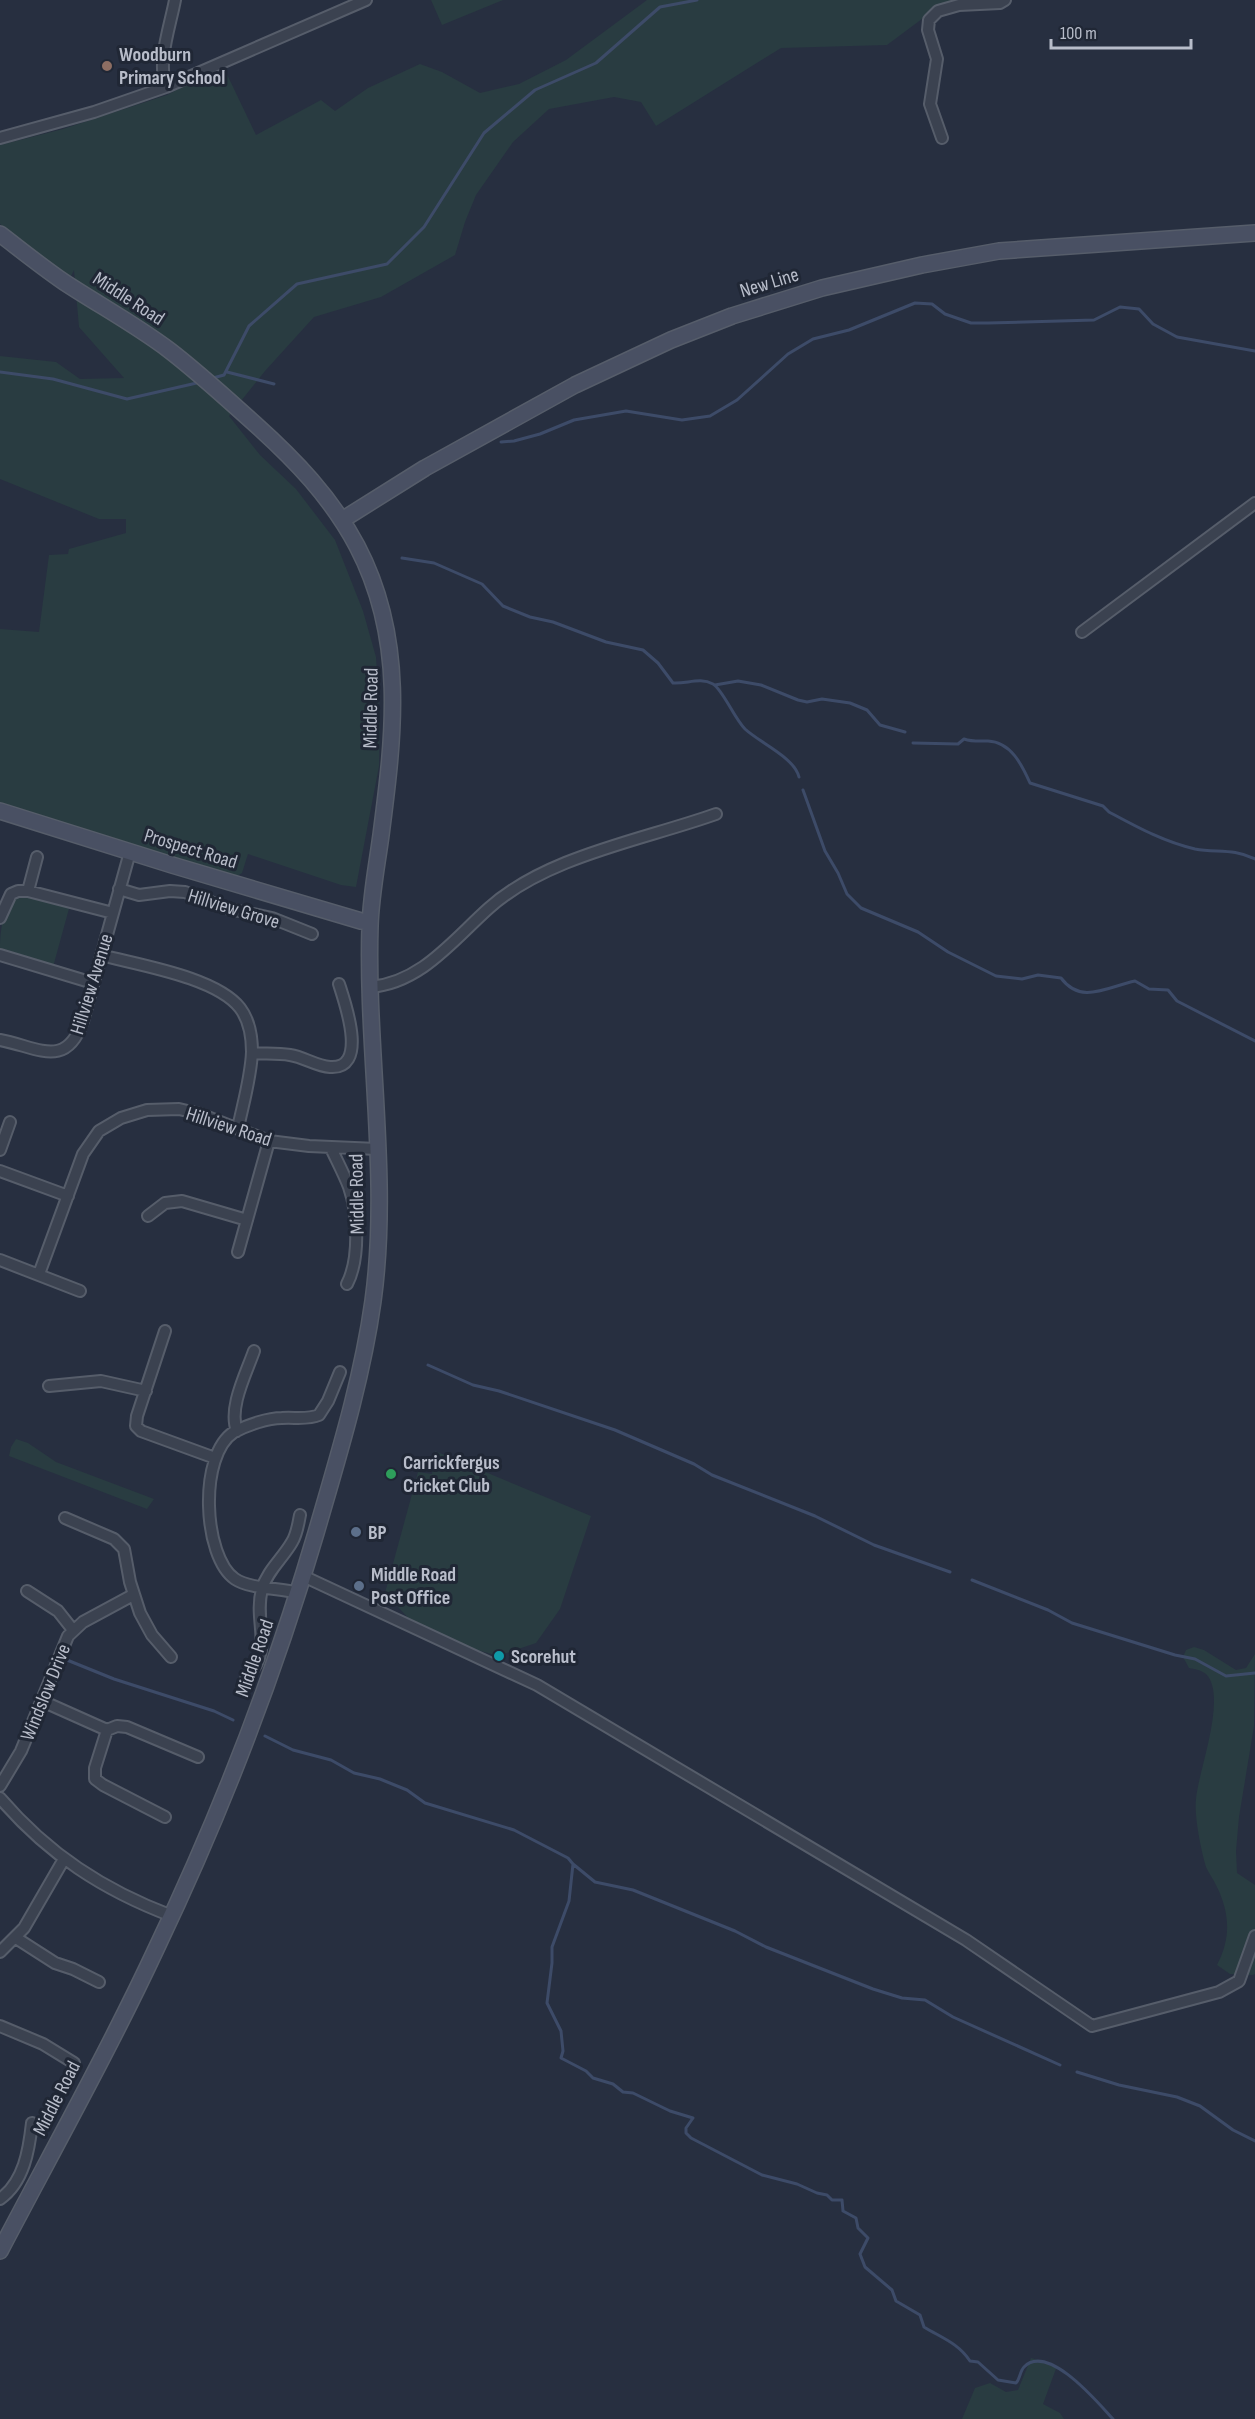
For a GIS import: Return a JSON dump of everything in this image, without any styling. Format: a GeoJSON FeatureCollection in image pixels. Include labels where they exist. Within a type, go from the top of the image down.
{"type":"FeatureCollection","features":[{"type":"Feature","properties":{"kind":"main road","name":"New Line"},"geometry":{"type":"LineString","coordinates":[[342,520],[425,468],[575,385],[671,340],[732,316],[822,288],[922,265],[999,251],[1255,233]]}},
{"type":"Feature","properties":{"kind":"main road","name":"Middle Road"},"geometry":{"type":"LineString","coordinates":[[0,234],[58,278],[145,333],[192,369],[297,463],[342,520],[358,549],[372,582],[386,632],[393,674],[393,726],[370,922],[378,1235],[368,1334],[342,1444],[298,1593],[245,1746],[148,1967],[1,2246]]}},
{"type":"Feature","properties":{"kind":"main road","name":"Prospect Road"},"geometry":{"type":"LineString","coordinates":[[0,811],[350,918],[370,922]]}},
{"type":"Feature","properties":{"kind":"street"},"geometry":{"type":"LineString","coordinates":[[166,87],[162,76],[162,64],[175,0]]}},
{"type":"Feature","properties":{"kind":"street"},"geometry":{"type":"LineString","coordinates":[[0,138],[94,112],[166,87],[366,0]]}},
{"type":"Feature","properties":{"kind":"street"},"geometry":{"type":"LineString","coordinates":[[942,138],[930,104],[937,59],[928,30],[929,21],[934,14],[948,8],[959,5],[1000,3],[1005,0]]}},
{"type":"Feature","properties":{"kind":"street"},"geometry":{"type":"LineString","coordinates":[[1082,632],[1255,503]]}},
{"type":"Feature","properties":{"kind":"street"},"geometry":{"type":"LineString","coordinates":[[370,987],[395,983],[429,963],[455,942],[489,908],[533,877],[716,814]]}},
{"type":"Feature","properties":{"kind":"street","name":"Hillview Avenue"},"geometry":{"type":"LineString","coordinates":[[0,1040],[49,1052],[66,1049],[79,1032],[130,852]]}},
{"type":"Feature","properties":{"kind":"street"},"geometry":{"type":"LineString","coordinates":[[28,891],[38,857]]}},
{"type":"Feature","properties":{"kind":"street","name":"Hillview Grove"},"geometry":{"type":"LineString","coordinates":[[119,889],[139,895],[170,891],[185,892],[229,909],[272,918],[312,934]]}},
{"type":"Feature","properties":{"kind":"street"},"geometry":{"type":"LineString","coordinates":[[0,918],[11,894],[18,891],[28,891],[113,913]]}},
{"type":"Feature","properties":{"kind":"street"},"geometry":{"type":"LineString","coordinates":[[0,955],[93,983]]}},
{"type":"Feature","properties":{"kind":"street"},"geometry":{"type":"LineString","coordinates":[[101,955],[187,978],[224,994],[237,1004],[250,1030],[252,1053],[238,1128]]}},
{"type":"Feature","properties":{"kind":"street"},"geometry":{"type":"LineString","coordinates":[[252,1053],[291,1055],[330,1067],[344,1065],[350,1058],[353,1047],[339,984]]}},
{"type":"Feature","properties":{"kind":"street","name":"Hillview Road"},"geometry":{"type":"LineString","coordinates":[[39,1274],[80,1160],[90,1142],[104,1126],[121,1118],[140,1112],[174,1109],[200,1114],[269,1141],[332,1148],[377,1149]]}},
{"type":"Feature","properties":{"kind":"street"},"geometry":{"type":"LineString","coordinates":[[0,1150],[10,1122]]}},
{"type":"Feature","properties":{"kind":"street"},"geometry":{"type":"LineString","coordinates":[[238,1252],[269,1141]]}},
{"type":"Feature","properties":{"kind":"street"},"geometry":{"type":"LineString","coordinates":[[332,1148],[354,1207],[355,1265],[347,1284]]}},
{"type":"Feature","properties":{"kind":"street"},"geometry":{"type":"LineString","coordinates":[[0,1171],[68,1196]]}},
{"type":"Feature","properties":{"kind":"street"},"geometry":{"type":"LineString","coordinates":[[148,1216],[165,1203],[182,1201],[247,1220]]}},
{"type":"Feature","properties":{"kind":"street"},"geometry":{"type":"LineString","coordinates":[[0,1260],[80,1291]]}},
{"type":"Feature","properties":{"kind":"street"},"geometry":{"type":"LineString","coordinates":[[165,1331],[136,1421],[138,1428],[215,1458]]}},
{"type":"Feature","properties":{"kind":"street"},"geometry":{"type":"LineString","coordinates":[[237,1431],[234,1409],[254,1351]]}},
{"type":"Feature","properties":{"kind":"street"},"geometry":{"type":"LineString","coordinates":[[298,1593],[237,1580],[225,1569],[218,1555],[207,1498],[215,1458],[227,1439],[237,1431],[278,1418],[319,1415],[328,1401],[340,1372]]}},
{"type":"Feature","properties":{"kind":"street"},"geometry":{"type":"LineString","coordinates":[[49,1386],[101,1381],[146,1391]]}},
{"type":"Feature","properties":{"kind":"street"},"geometry":{"type":"LineString","coordinates":[[246,1678],[256,1667],[262,1651],[260,1606],[263,1587],[292,1541],[300,1515]]}},
{"type":"Feature","properties":{"kind":"street"},"geometry":{"type":"LineString","coordinates":[[65,1518],[110,1536],[121,1545],[127,1555],[133,1595],[149,1630],[171,1657]]}},
{"type":"Feature","properties":{"kind":"street"},"geometry":{"type":"LineString","coordinates":[[303,1576],[537,1685],[966,1940],[1092,2026],[1219,1992],[1239,1981],[1255,1936]]}},
{"type":"Feature","properties":{"kind":"street","name":"Windslow Drive"},"geometry":{"type":"LineString","coordinates":[[27,1592],[58,1611],[72,1630]]}},
{"type":"Feature","properties":{"kind":"street","name":"Windslow Drive"},"geometry":{"type":"LineString","coordinates":[[0,1786],[21,1751],[64,1642],[72,1630],[82,1622],[133,1595]]}},
{"type":"Feature","properties":{"kind":"street"},"geometry":{"type":"LineString","coordinates":[[42,1701],[107,1730],[117,1726],[127,1727],[198,1757]]}},
{"type":"Feature","properties":{"kind":"street"},"geometry":{"type":"LineString","coordinates":[[107,1730],[95,1768],[95,1779],[165,1817]]}},
{"type":"Feature","properties":{"kind":"street"},"geometry":{"type":"LineString","coordinates":[[0,1798],[39,1840],[64,1859],[110,1888],[172,1916]]}},
{"type":"Feature","properties":{"kind":"street"},"geometry":{"type":"LineString","coordinates":[[0,1952],[16,1938],[30,1920],[64,1859]]}},
{"type":"Feature","properties":{"kind":"street"},"geometry":{"type":"LineString","coordinates":[[16,1938],[55,1963],[99,1982]]}},
{"type":"Feature","properties":{"kind":"street"},"geometry":{"type":"LineString","coordinates":[[0,2026],[43,2044],[74,2063]]}},
{"type":"Feature","properties":{"kind":"street"},"geometry":{"type":"LineString","coordinates":[[0,2199],[12,2187],[23,2168],[30,2145],[32,2123]]}},
{"type":"Feature","properties":{"kind":"green space"},"geometry":{"type":"Polygon","coordinates":[[[431,0],[503,0],[442,25],[431,0]]]}},
{"type":"Feature","properties":{"kind":"green space"},"geometry":{"type":"Polygon","coordinates":[[[647,0],[973,0],[934,10],[887,45],[781,48],[656,126],[641,102],[614,97],[549,109],[513,142],[476,195],[455,255],[381,297],[314,317],[265,371],[229,416],[260,455],[296,489],[335,540],[363,611],[376,657],[380,724],[379,766],[356,887],[341,885],[248,854],[242,873],[234,878],[0,803],[0,629],[39,632],[49,555],[68,554],[69,549],[126,533],[126,519],[99,519],[0,479],[0,356],[56,362],[80,379],[124,378],[79,327],[74,270],[70,278],[0,224],[0,145],[63,129],[167,95],[223,66],[256,135],[321,100],[335,111],[368,88],[420,64],[442,72],[480,93],[519,84],[566,60],[647,0]]]}},
{"type":"Feature","properties":{"kind":"green space"},"geometry":{"type":"Polygon","coordinates":[[[19,894],[70,905],[53,967],[0,950],[6,912],[13,899],[19,894]]]}},
{"type":"Feature","properties":{"kind":"green space"},"geometry":{"type":"Polygon","coordinates":[[[16,1439],[28,1443],[56,1462],[154,1499],[147,1509],[9,1456],[16,1439]]]}},
{"type":"Feature","properties":{"kind":"green space"},"geometry":{"type":"Polygon","coordinates":[[[435,1451],[591,1516],[560,1609],[536,1643],[498,1656],[453,1643],[412,1622],[385,1593],[418,1472],[432,1474],[435,1451]]]}},
{"type":"Feature","properties":{"kind":"green space"},"geometry":{"type":"Polygon","coordinates":[[[1194,1647],[1204,1650],[1236,1670],[1246,1668],[1255,1654],[1254,1726],[1239,1817],[1236,1851],[1237,1873],[1255,1885],[1255,1974],[1253,1975],[1230,1974],[1217,1965],[1227,1936],[1226,1916],[1216,1884],[1206,1867],[1196,1814],[1196,1799],[1210,1735],[1214,1699],[1212,1685],[1206,1674],[1189,1668],[1183,1657],[1186,1650],[1194,1647]]]}},
{"type":"Feature","properties":{"kind":"green space"},"geometry":{"type":"Polygon","coordinates":[[[1031,2358],[1057,2366],[1043,2404],[1060,2413],[1064,2419],[962,2419],[975,2388],[990,2383],[1006,2392],[1018,2390],[1031,2358]]]}},
{"type":"Feature","properties":{"kind":"waterway"},"geometry":{"type":"LineString","coordinates":[[213,378],[224,375],[249,326],[297,284],[387,264],[424,227],[484,133],[535,90],[596,63],[660,7],[697,0]]}},
{"type":"Feature","properties":{"kind":"waterway"},"geometry":{"type":"LineString","coordinates":[[501,442],[540,434],[574,420],[626,411],[682,420],[710,416],[737,400],[788,354],[813,339],[849,330],[915,303],[932,304],[945,314],[971,323],[1094,320],[1120,307],[1139,309],[1153,324],[1177,337],[1255,351]]}},
{"type":"Feature","properties":{"kind":"waterway"},"geometry":{"type":"LineString","coordinates":[[0,372],[53,379],[127,399],[201,382]]}},
{"type":"Feature","properties":{"kind":"waterway"},"geometry":{"type":"LineString","coordinates":[[227,372],[274,384]]}},
{"type":"Feature","properties":{"kind":"waterway"},"geometry":{"type":"LineString","coordinates":[[402,558],[434,563],[482,584],[503,606],[530,617],[553,622],[606,642],[643,650],[658,663],[673,683],[698,681],[713,684],[721,692],[745,729],[791,763],[799,777]]}},
{"type":"Feature","properties":{"kind":"waterway"},"geometry":{"type":"LineString","coordinates":[[715,685],[738,681],[761,685],[807,702],[822,699],[850,703],[867,710],[880,725],[905,732]]}},
{"type":"Feature","properties":{"kind":"waterway"},"geometry":{"type":"LineString","coordinates":[[913,743],[958,744],[964,739],[996,742],[1015,756],[1030,783],[1103,806],[1109,812],[1151,834],[1172,842],[1195,849],[1239,853],[1255,859]]}},
{"type":"Feature","properties":{"kind":"waterway"},"geometry":{"type":"LineString","coordinates":[[803,790],[825,851],[847,894],[861,908],[918,932],[948,952],[996,976],[1022,979],[1038,975],[1061,978],[1077,991],[1086,992],[1105,990],[1135,981],[1149,989],[1168,990],[1177,1001],[1255,1041]]}},
{"type":"Feature","properties":{"kind":"waterway"},"geometry":{"type":"LineString","coordinates":[[428,1365],[473,1385],[499,1391],[615,1430],[694,1464],[712,1475],[815,1516],[874,1545],[950,1572]]}},
{"type":"Feature","properties":{"kind":"waterway"},"geometry":{"type":"LineString","coordinates":[[972,1580],[1048,1610],[1072,1623],[1195,1659],[1226,1676],[1255,1673]]}},
{"type":"Feature","properties":{"kind":"waterway"},"geometry":{"type":"LineString","coordinates":[[67,1660],[114,1679],[214,1711],[233,1720]]}},
{"type":"Feature","properties":{"kind":"waterway"},"geometry":{"type":"LineString","coordinates":[[265,1736],[293,1750],[331,1760],[354,1773],[380,1779],[407,1790],[425,1803],[514,1830],[568,1858],[573,1864],[569,1901],[552,1947],[547,2003],[561,2031],[563,2051],[561,2058],[586,2071],[593,2078],[613,2084],[623,2092],[633,2093],[670,2111],[693,2118],[686,2128],[686,2133],[691,2138],[762,2175],[797,2184],[827,2195],[832,2200],[842,2200],[843,2211],[856,2218],[858,2228],[868,2238],[860,2254],[865,2267],[892,2290],[896,2301],[920,2315],[924,2327],[955,2345],[970,2361],[978,2362],[998,2380],[1016,2383],[1024,2367],[1034,2361],[1046,2362],[1085,2389],[1113,2419]]}},
{"type":"Feature","properties":{"kind":"waterway"},"geometry":{"type":"LineString","coordinates":[[573,1864],[595,1882],[633,1890],[735,1931],[766,1947],[873,1989],[902,1998],[925,2000],[953,2017],[1060,2065]]}},
{"type":"Feature","properties":{"kind":"waterway"},"geometry":{"type":"LineString","coordinates":[[1077,2072],[1119,2085],[1177,2097],[1200,2106],[1233,2130],[1255,2141]]}},
{"type":"Feature","properties":{"kind":"place","name":"Woodburn Primary School"},"geometry":{"type":"Point","coordinates":[107,66]}},
{"type":"Feature","properties":{"kind":"place","name":"Carrickfergus Cricket Club"},"geometry":{"type":"Point","coordinates":[391,1474]}},
{"type":"Feature","properties":{"kind":"place","name":"BP"},"geometry":{"type":"Point","coordinates":[356,1532]}},
{"type":"Feature","properties":{"kind":"place","name":"Middle Road Post Office"},"geometry":{"type":"Point","coordinates":[359,1586]}},
{"type":"Feature","properties":{"kind":"place","name":"Scorehut"},"geometry":{"type":"Point","coordinates":[499,1656]}}]}
